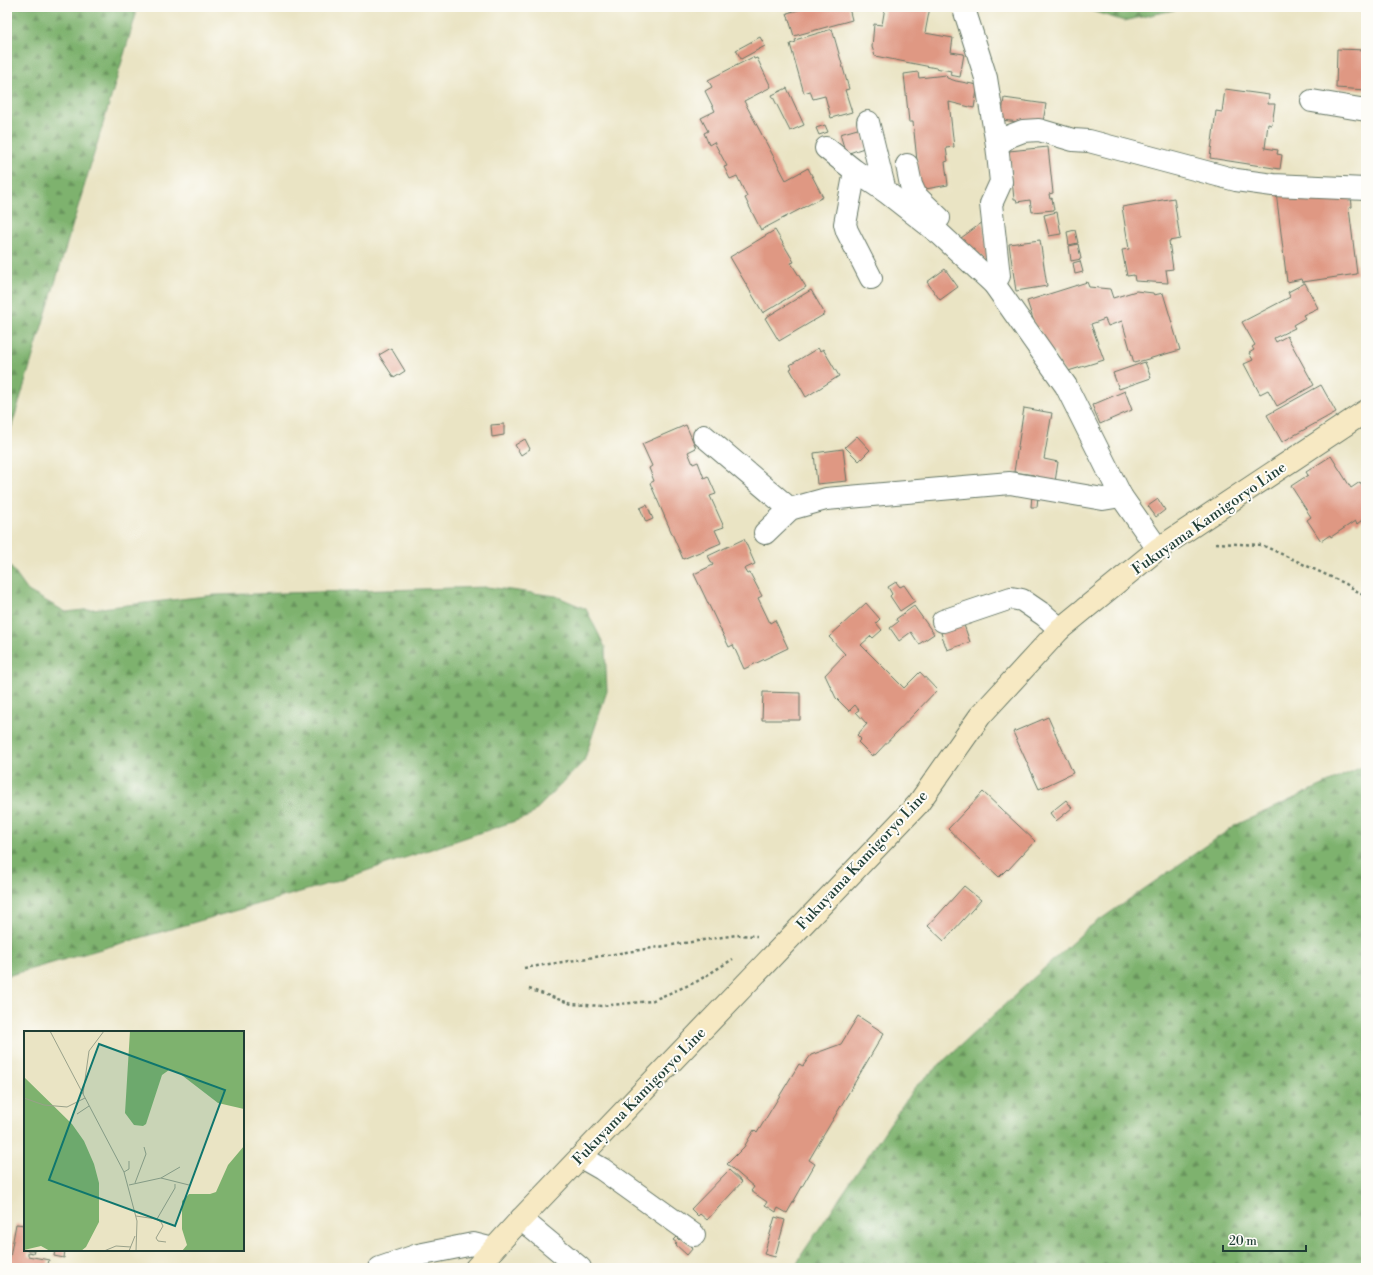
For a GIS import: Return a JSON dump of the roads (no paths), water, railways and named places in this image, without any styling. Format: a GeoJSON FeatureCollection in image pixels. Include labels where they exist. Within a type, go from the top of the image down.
{"type":"FeatureCollection","features":[{"type":"Feature","properties":{"kind":"main road","name":"Fukuyama Kamigoryo Line"},"geometry":{"type":"LineString","coordinates":[[476,1268],[521,1219],[918,804],[980,716],[1060,629],[1158,549],[1366,412]]}},
{"type":"Feature","properties":{"kind":"street"},"geometry":{"type":"LineString","coordinates":[[965,12],[986,78],[997,145],[1001,182],[991,204],[999,276],[994,284]]}},
{"type":"Feature","properties":{"kind":"street"},"geometry":{"type":"LineString","coordinates":[[1312,101],[1366,110]]}},
{"type":"Feature","properties":{"kind":"street"},"geometry":{"type":"LineString","coordinates":[[868,122],[885,191]]}},
{"type":"Feature","properties":{"kind":"street"},"geometry":{"type":"LineString","coordinates":[[997,145],[1010,136],[1023,131],[1039,130],[1073,140],[1089,141],[1236,180],[1273,185],[1366,188]]}},
{"type":"Feature","properties":{"kind":"street"},"geometry":{"type":"LineString","coordinates":[[826,148],[885,191],[940,234],[994,284],[1066,386],[1121,496],[1158,549]]}},
{"type":"Feature","properties":{"kind":"street"},"geometry":{"type":"LineString","coordinates":[[907,165],[911,185],[916,196],[938,216],[942,225],[940,234]]}},
{"type":"Feature","properties":{"kind":"street"},"geometry":{"type":"LineString","coordinates":[[855,170],[845,224],[847,231],[871,278]]}},
{"type":"Feature","properties":{"kind":"street"},"geometry":{"type":"LineString","coordinates":[[704,436],[790,509]]}},
{"type":"Feature","properties":{"kind":"street"},"geometry":{"type":"LineString","coordinates":[[765,533],[790,509],[826,499],[1010,483],[1103,499],[1121,496]]}},
{"type":"Feature","properties":{"kind":"street"},"geometry":{"type":"LineString","coordinates":[[943,621],[1011,598],[1022,600],[1044,615],[1060,629]]}},
{"type":"Feature","properties":{"kind":"street"},"geometry":{"type":"LineString","coordinates":[[581,1157],[602,1169],[694,1235]]}},
{"type":"Feature","properties":{"kind":"street"},"geometry":{"type":"LineString","coordinates":[[521,1219],[580,1268]]}},
{"type":"Feature","properties":{"kind":"street"},"geometry":{"type":"LineString","coordinates":[[380,1268],[418,1255],[473,1244],[493,1249]]}}]}
